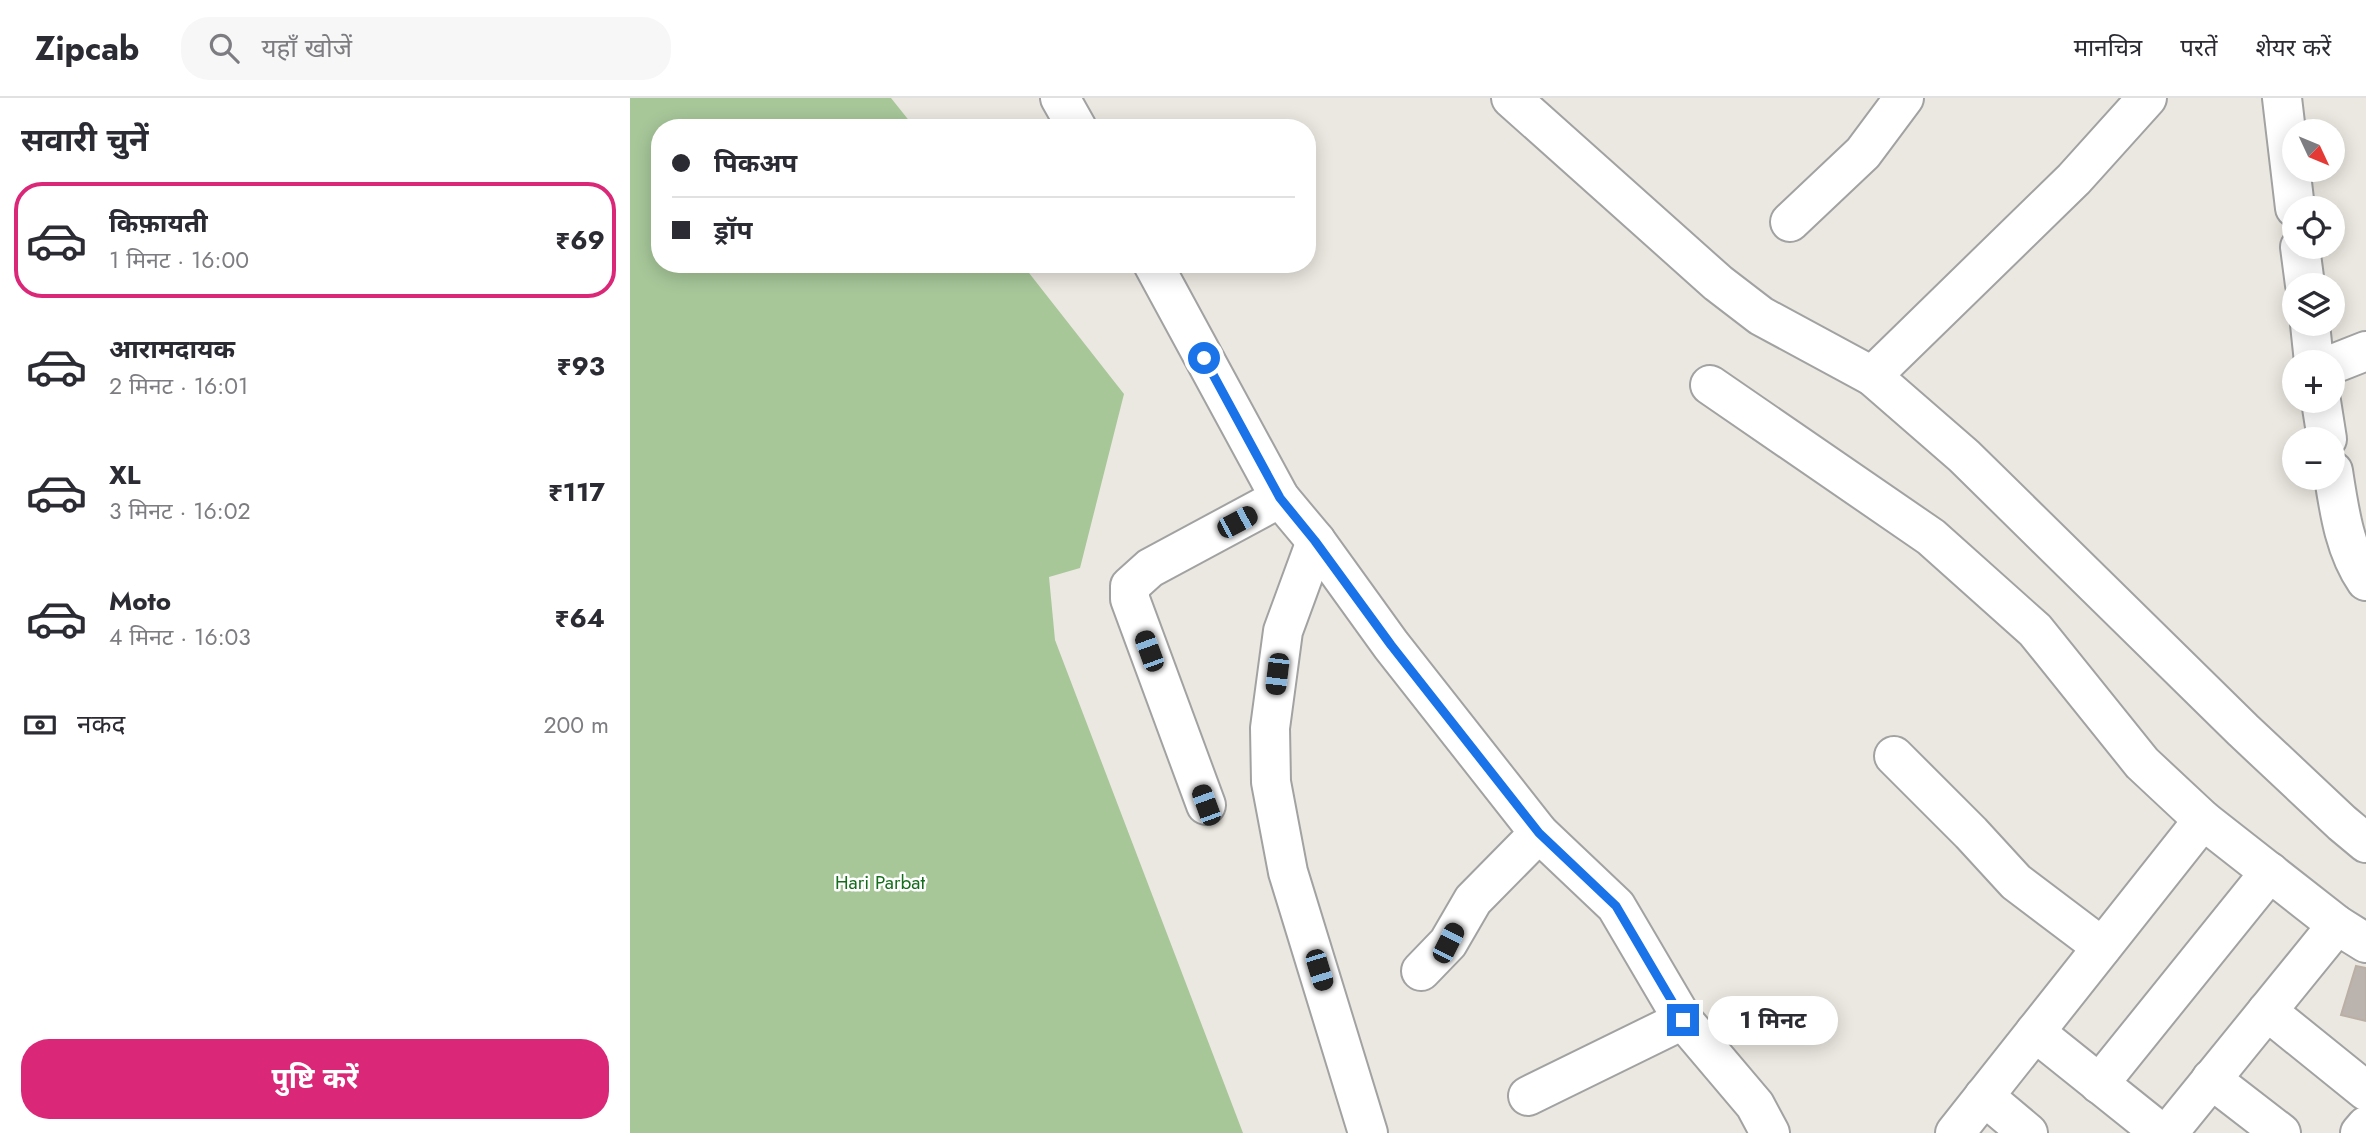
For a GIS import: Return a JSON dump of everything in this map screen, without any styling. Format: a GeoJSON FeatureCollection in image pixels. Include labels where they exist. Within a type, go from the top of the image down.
{"type":"FeatureCollection","features":[{"type":"Feature","properties":{"kind":"street"},"geometry":{"type":"LineString","coordinates":[[1060,98],[1072,119]]}},
{"type":"Feature","properties":{"kind":"street"},"geometry":{"type":"LineString","coordinates":[[1511,98],[1718,283],[1761,316],[1872,376],[1964,456],[2243,730],[2366,843]]}},
{"type":"Feature","properties":{"kind":"street"},"geometry":{"type":"LineString","coordinates":[[1790,222],[1863,153],[1904,98]]}},
{"type":"Feature","properties":{"kind":"street"},"geometry":{"type":"LineString","coordinates":[[1872,376],[2074,179],[2147,98]]}},
{"type":"Feature","properties":{"kind":"street"},"geometry":{"type":"LineString","coordinates":[[2282,98],[2294,196]]}},
{"type":"Feature","properties":{"kind":"street"},"geometry":{"type":"LineString","coordinates":[[1158,273],[1280,498],[1539,833],[1616,906],[1683,1020],[1755,1105],[1770,1133]]}},
{"type":"Feature","properties":{"kind":"street"},"geometry":{"type":"LineString","coordinates":[[2345,359],[2366,351]]}},
{"type":"Feature","properties":{"kind":"street"},"geometry":{"type":"LineString","coordinates":[[1710,385],[1931,537],[2035,631],[2143,762],[2203,820],[2352,934],[2267,1011],[2168,1133]]}},
{"type":"Feature","properties":{"kind":"street"},"geometry":{"type":"LineString","coordinates":[[2337,490],[2347,543],[2366,581]]}},
{"type":"Feature","properties":{"kind":"street"},"geometry":{"type":"LineString","coordinates":[[1206,805],[1130,599],[1130,586],[1150,568],[1280,498]]}},
{"type":"Feature","properties":{"kind":"street"},"geometry":{"type":"LineString","coordinates":[[1315,541],[1283,631],[1270,728],[1271,782],[1288,872],[1368,1133]]}},
{"type":"Feature","properties":{"kind":"street"},"geometry":{"type":"LineString","coordinates":[[1894,756],[2016,882],[2102,947]]}},
{"type":"Feature","properties":{"kind":"street"},"geometry":{"type":"LineString","coordinates":[[1955,1133],[2203,820]]}},
{"type":"Feature","properties":{"kind":"street"},"geometry":{"type":"LineString","coordinates":[[1421,971],[1448,943],[1473,900],[1539,833]]}},
{"type":"Feature","properties":{"kind":"street"},"geometry":{"type":"LineString","coordinates":[[2099,1084],[2270,872]]}},
{"type":"Feature","properties":{"kind":"street"},"geometry":{"type":"LineString","coordinates":[[2267,1011],[2366,1091]]}},
{"type":"Feature","properties":{"kind":"street"},"geometry":{"type":"LineString","coordinates":[[1528,1096],[1683,1020]]}},
{"type":"Feature","properties":{"kind":"street"},"geometry":{"type":"LineString","coordinates":[[2035,1032],[2161,1133]]}},
{"type":"Feature","properties":{"kind":"street"},"geometry":{"type":"LineString","coordinates":[[2211,1079],[2281,1133]]}},
{"type":"Feature","properties":{"kind":"street"},"geometry":{"type":"LineString","coordinates":[[1984,1096],[2028,1133]]}},
{"type":"Feature","properties":{"kind":"street"},"geometry":{"type":"LineString","coordinates":[[2360,1133],[2366,1126]]}},
{"type":"Feature","properties":{"kind":"green space","name":"Hari Parbat"},"geometry":{"type":"Polygon","coordinates":[[[630,98],[891,98],[908,119],[651,119],[651,273],[1029,273],[1124,394],[1080,568],[1049,577],[1055,640],[1243,1133],[630,1133],[630,98]]]}},
{"type":"Feature","properties":{"kind":"building"},"geometry":{"type":"Polygon","coordinates":[[[2356,966],[2366,968],[2366,1021],[2341,1015],[2356,966]]]}},
{"type":"Feature","properties":{"kind":"route"},"geometry":{"type":"LineString","coordinates":[[1204,358],[1280,498],[1539,833],[1616,906],[1683,1020]]}}]}
